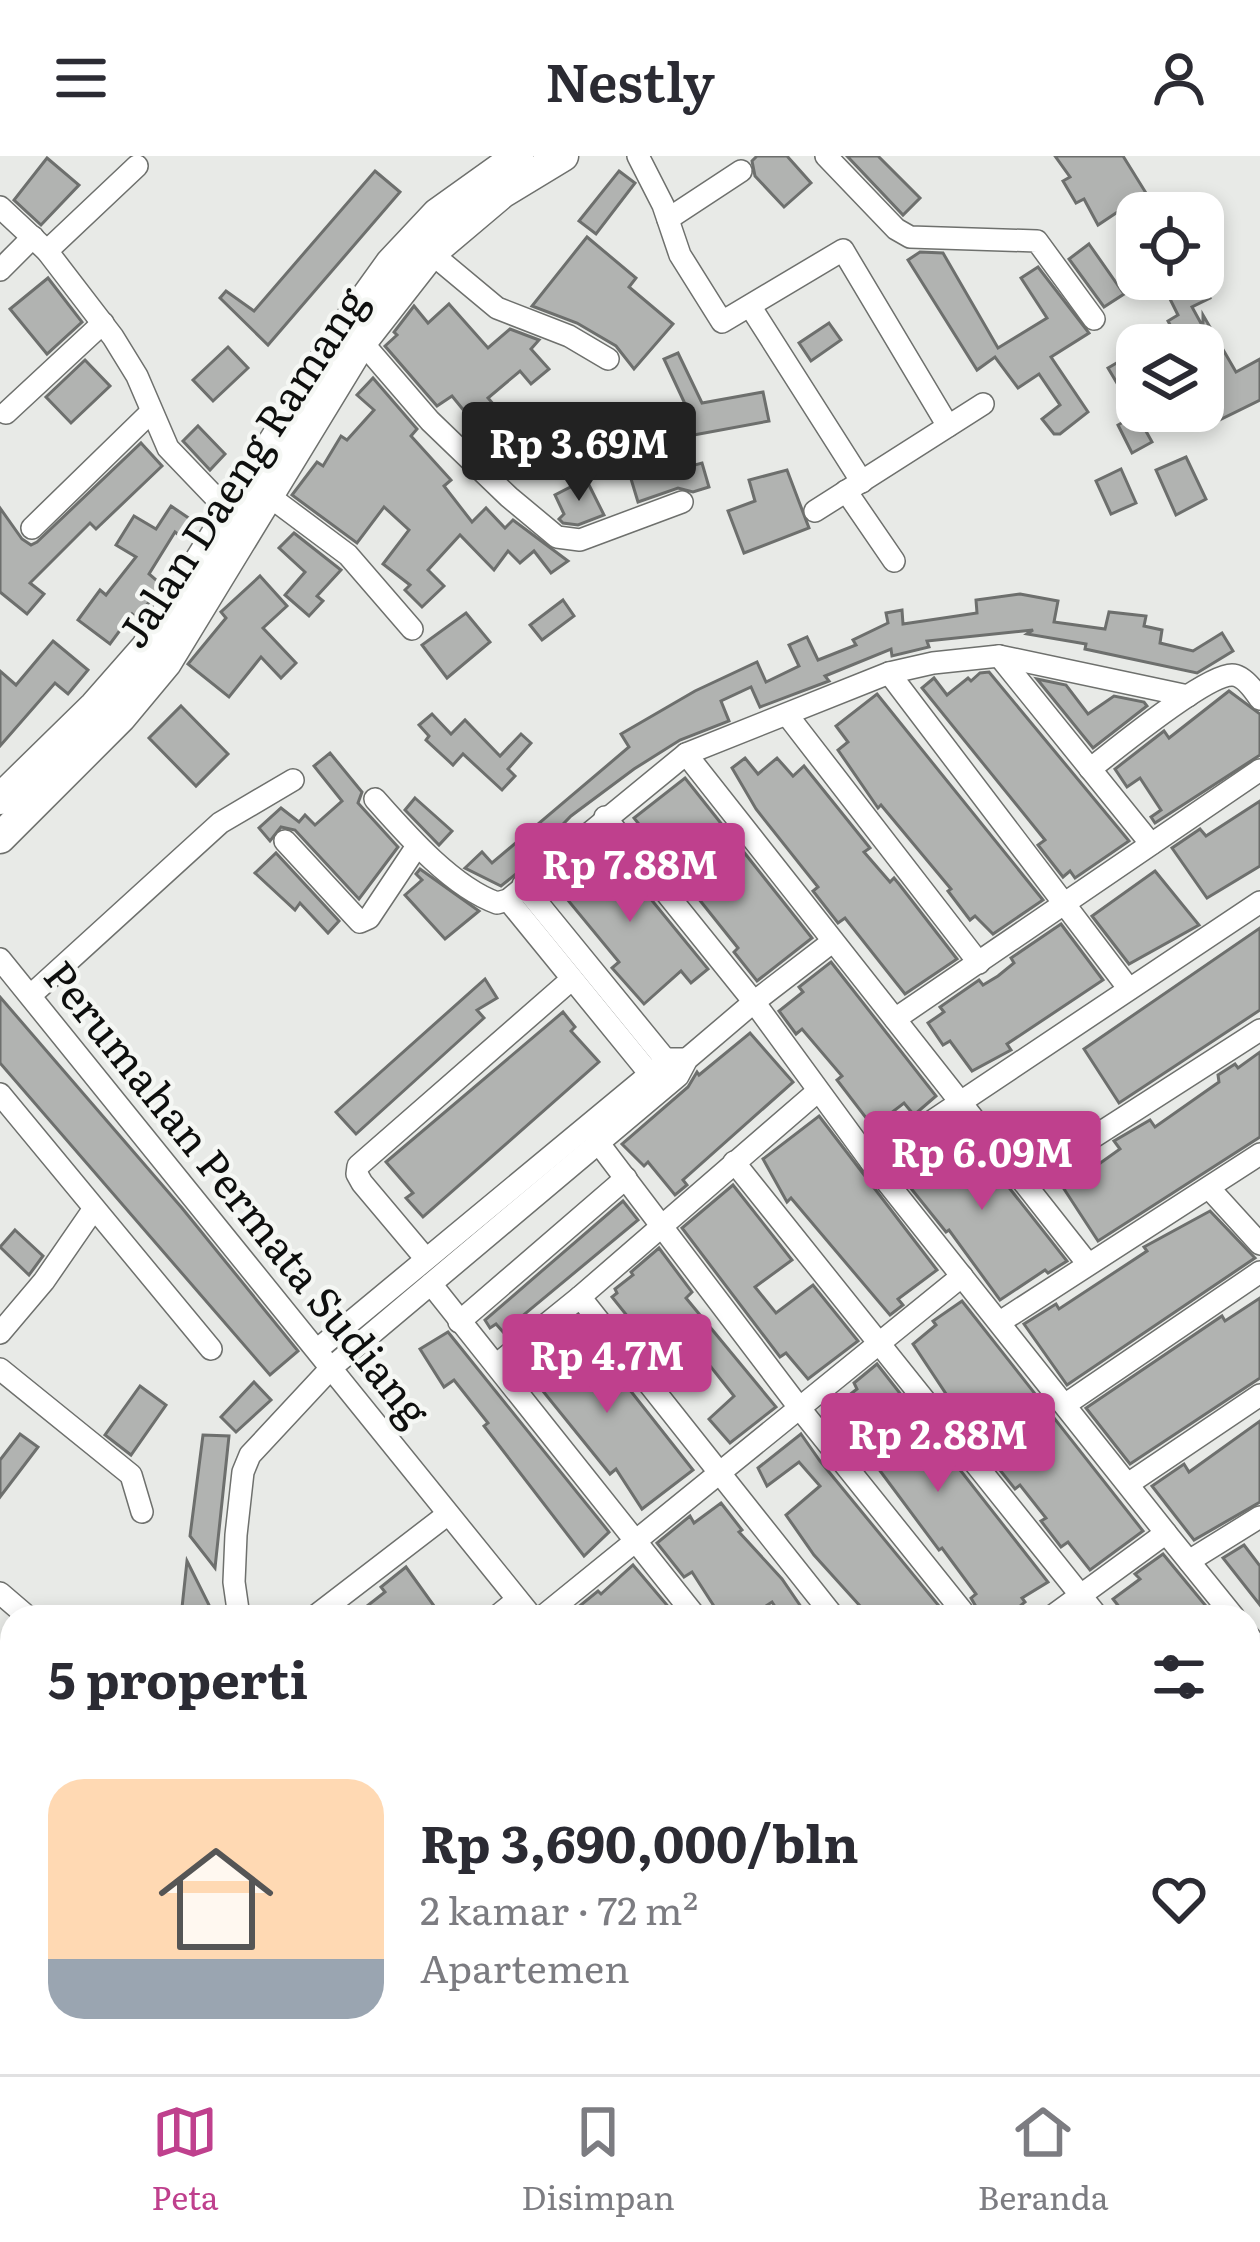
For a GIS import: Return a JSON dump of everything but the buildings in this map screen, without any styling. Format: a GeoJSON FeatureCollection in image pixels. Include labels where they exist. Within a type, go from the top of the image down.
{"type":"FeatureCollection","features":[{"type":"Feature","properties":{"kind":"main road","name":"Jalan Daeng Ramang"},"geometry":{"type":"LineString","coordinates":[[2,832],[166,640],[354,333],[466,189],[518,156]]}},
{"type":"Feature","properties":{"kind":"main road","name":"Jalan Daeng Ramang"},"geometry":{"type":"LineString","coordinates":[[422,245],[562,156]]}},
{"type":"Feature","properties":{"kind":"main road","name":"Jalan Daeng Ramang"},"geometry":{"type":"LineString","coordinates":[[239,522],[269,496],[354,333]]}},
{"type":"Feature","properties":{"kind":"main road","name":"Jalan Daeng Ramang"},"geometry":{"type":"LineString","coordinates":[[0,799],[123,694]]}},
{"type":"Feature","properties":{"kind":"street"},"geometry":{"type":"LineString","coordinates":[[638,156],[680,255],[722,322],[843,250],[948,426]]}},
{"type":"Feature","properties":{"kind":"street"},"geometry":{"type":"LineString","coordinates":[[826,156],[896,229],[910,237],[1037,241],[1094,319]]}},
{"type":"Feature","properties":{"kind":"street"},"geometry":{"type":"LineString","coordinates":[[0,271],[137,166]]}},
{"type":"Feature","properties":{"kind":"street"},"geometry":{"type":"LineString","coordinates":[[668,219],[741,171]]}},
{"type":"Feature","properties":{"kind":"street"},"geometry":{"type":"LineString","coordinates":[[0,207],[40,244],[103,323],[137,376],[167,448],[239,522]]}},
{"type":"Feature","properties":{"kind":"street"},"geometry":{"type":"LineString","coordinates":[[422,245],[497,308],[558,332],[608,359]]}},
{"type":"Feature","properties":{"kind":"street"},"geometry":{"type":"LineString","coordinates":[[750,306],[894,560]]}},
{"type":"Feature","properties":{"kind":"street"},"geometry":{"type":"LineString","coordinates":[[6,413],[103,323]]}},
{"type":"Feature","properties":{"kind":"street"},"geometry":{"type":"LineString","coordinates":[[354,333],[430,421],[509,497],[563,540],[580,540],[682,502]]}},
{"type":"Feature","properties":{"kind":"street"},"geometry":{"type":"LineString","coordinates":[[815,511],[983,404]]}},
{"type":"Feature","properties":{"kind":"street"},"geometry":{"type":"LineString","coordinates":[[32,528],[150,413]]}},
{"type":"Feature","properties":{"kind":"street"},"geometry":{"type":"LineString","coordinates":[[269,496],[356,563],[412,629]]}},
{"type":"Feature","properties":{"kind":"street"},"geometry":{"type":"LineString","coordinates":[[999,656],[1151,844]]}},
{"type":"Feature","properties":{"kind":"street"},"geometry":{"type":"LineString","coordinates":[[375,799],[417,846],[497,903],[686,754],[889,674],[933,663],[999,656],[1188,696]]}},
{"type":"Feature","properties":{"kind":"street"},"geometry":{"type":"LineString","coordinates":[[889,674],[1129,988]]}},
{"type":"Feature","properties":{"kind":"street"},"geometry":{"type":"LineString","coordinates":[[1090,769],[1188,696],[1228,675],[1258,690]]}},
{"type":"Feature","properties":{"kind":"street"},"geometry":{"type":"LineString","coordinates":[[788,716],[980,962]]}},
{"type":"Feature","properties":{"kind":"street"},"geometry":{"type":"LineString","coordinates":[[686,754],[1088,1264]]}},
{"type":"Feature","properties":{"kind":"street"},"geometry":{"type":"LineString","coordinates":[[896,1019],[1260,770]]}},
{"type":"Feature","properties":{"kind":"street"},"geometry":{"type":"LineString","coordinates":[[31,995],[208,834],[293,780]]}},
{"type":"Feature","properties":{"kind":"street"},"geometry":{"type":"LineString","coordinates":[[605,817],[754,1002],[871,1162],[1224,1605]]}},
{"type":"Feature","properties":{"kind":"street"},"geometry":{"type":"LineString","coordinates":[[285,841],[360,922],[369,918],[417,846]]}},
{"type":"Feature","properties":{"kind":"street"},"geometry":{"type":"LineString","coordinates":[[515,892],[572,979],[669,1072]]}},
{"type":"Feature","properties":{"kind":"street"},"geometry":{"type":"LineString","coordinates":[[515,892],[669,1072]]}},
{"type":"Feature","properties":{"kind":"street"},"geometry":{"type":"LineString","coordinates":[[871,1162],[1260,902]]}},
{"type":"Feature","properties":{"kind":"street"},"geometry":{"type":"LineString","coordinates":[[237,1605],[234,1582],[243,1472],[325,1358],[426,1259],[832,942]]}},
{"type":"Feature","properties":{"kind":"street","name":"Perumahan Permata Sudiang"},"geometry":{"type":"LineString","coordinates":[[0,958],[522,1605]]}},
{"type":"Feature","properties":{"kind":"street"},"geometry":{"type":"LineString","coordinates":[[426,1259],[362,1183],[356,1174],[358,1166],[572,979]]}},
{"type":"Feature","properties":{"kind":"street"},"geometry":{"type":"LineString","coordinates":[[1025,1181],[1260,1030]]}},
{"type":"Feature","properties":{"kind":"street"},"geometry":{"type":"LineString","coordinates":[[325,1358],[431,1284],[598,1141],[669,1072]]}},
{"type":"Feature","properties":{"kind":"street"},"geometry":{"type":"LineString","coordinates":[[496,1365],[818,1091]]}},
{"type":"Feature","properties":{"kind":"street"},"geometry":{"type":"LineString","coordinates":[[0,1094],[211,1349]]}},
{"type":"Feature","properties":{"kind":"street"},"geometry":{"type":"LineString","coordinates":[[598,1141],[801,1410],[957,1605]]}},
{"type":"Feature","properties":{"kind":"street"},"geometry":{"type":"LineString","coordinates":[[1000,1322],[1260,1154]]}},
{"type":"Feature","properties":{"kind":"street"},"geometry":{"type":"LineString","coordinates":[[734,1162],[1089,1605]]}},
{"type":"Feature","properties":{"kind":"street"},"geometry":{"type":"LineString","coordinates":[[459,1322],[626,1178]]}},
{"type":"Feature","properties":{"kind":"street"},"geometry":{"type":"LineString","coordinates":[[1209,1188],[1260,1244]]}},
{"type":"Feature","properties":{"kind":"street"},"geometry":{"type":"LineString","coordinates":[[0,1333],[44,1281],[93,1210]]}},
{"type":"Feature","properties":{"kind":"street"},"geometry":{"type":"LineString","coordinates":[[1066,1404],[1260,1272]]}},
{"type":"Feature","properties":{"kind":"street"},"geometry":{"type":"LineString","coordinates":[[557,1605],[962,1276]]}},
{"type":"Feature","properties":{"kind":"street"},"geometry":{"type":"LineString","coordinates":[[431,1284],[687,1605]]}},
{"type":"Feature","properties":{"kind":"street"},"geometry":{"type":"LineString","coordinates":[[580,1297],[824,1605]]}},
{"type":"Feature","properties":{"kind":"street"},"geometry":{"type":"LineString","coordinates":[[0,1369],[131,1475],[142,1512]]}},
{"type":"Feature","properties":{"kind":"street"},"geometry":{"type":"LineString","coordinates":[[1128,1484],[1260,1395]]}},
{"type":"Feature","properties":{"kind":"street"},"geometry":{"type":"LineString","coordinates":[[330,1605],[448,1514]]}},
{"type":"Feature","properties":{"kind":"street"},"geometry":{"type":"LineString","coordinates":[[1189,1561],[1260,1517]]}},
{"type":"Feature","properties":{"kind":"street"},"geometry":{"type":"LineString","coordinates":[[1066,1605],[1166,1533]]}}]}
